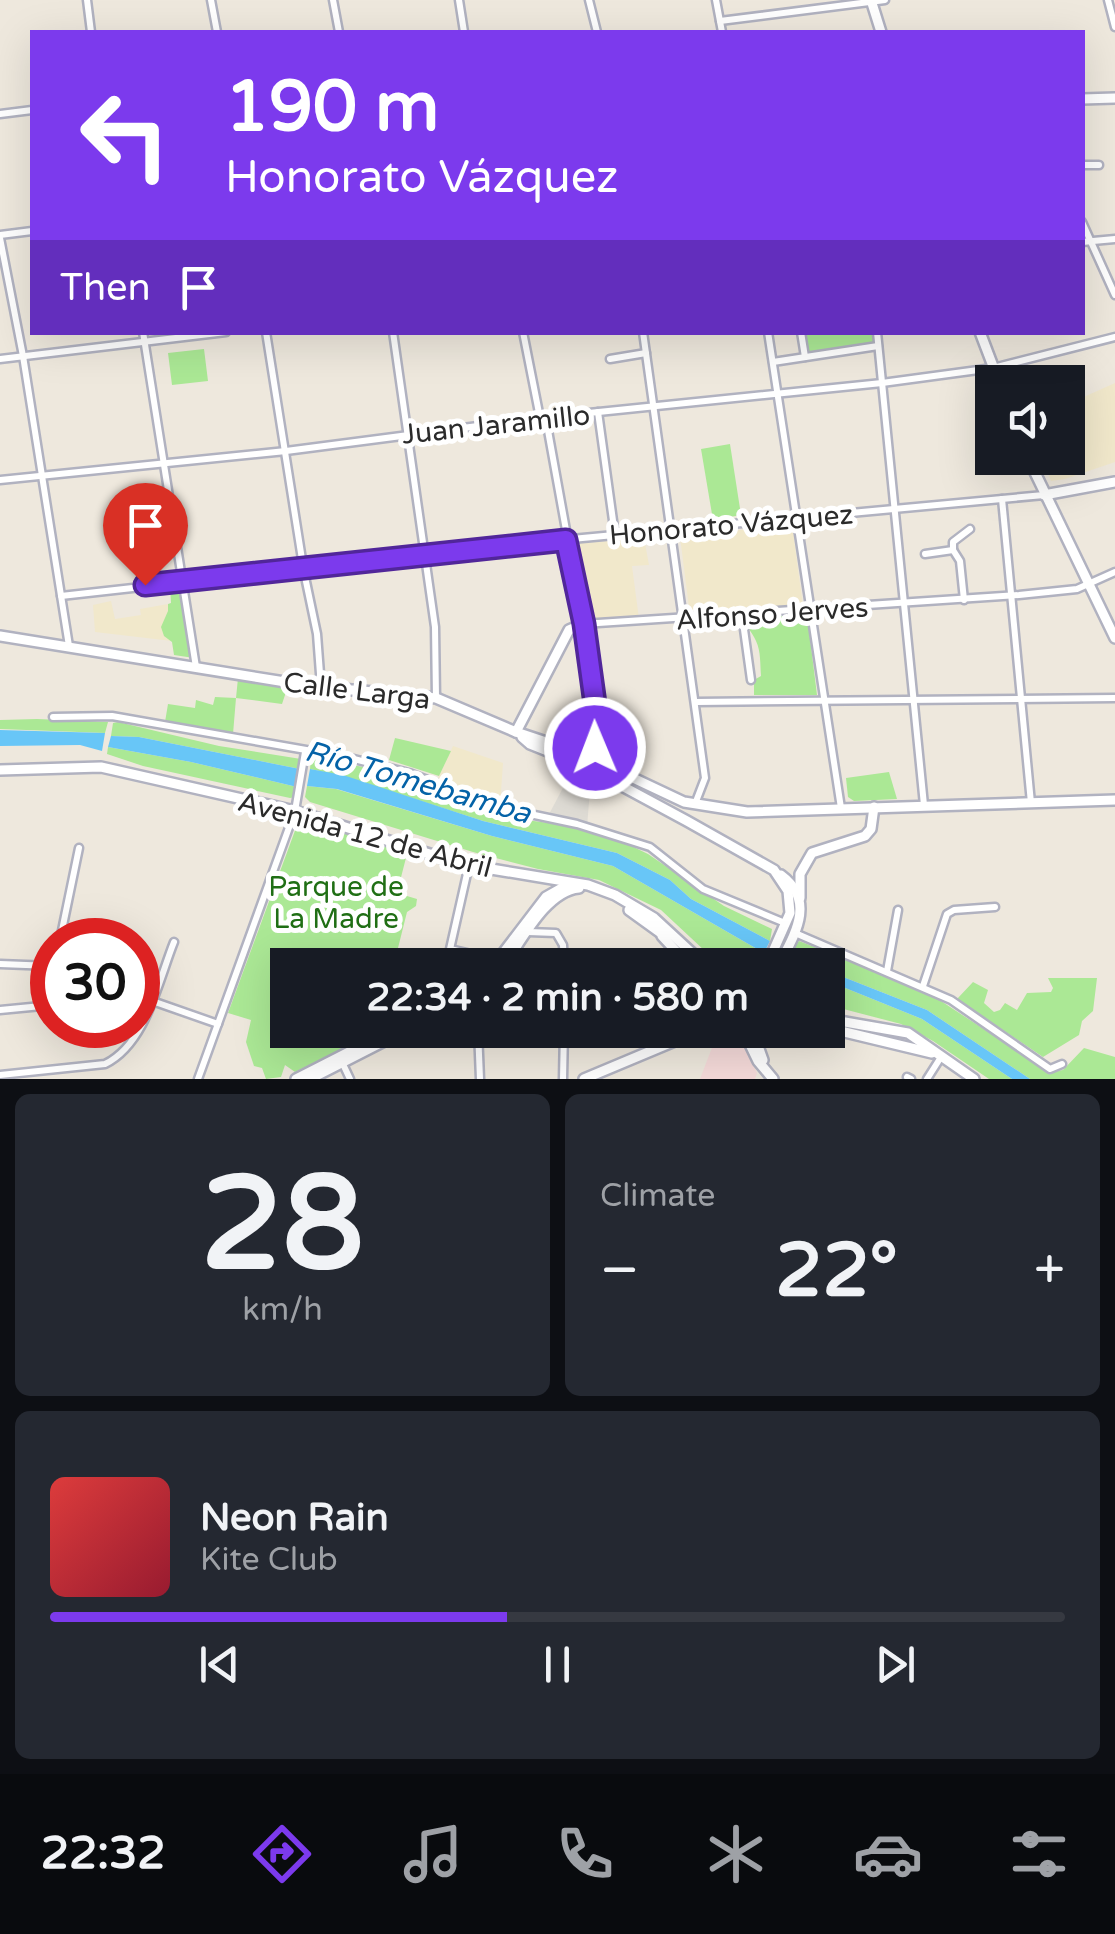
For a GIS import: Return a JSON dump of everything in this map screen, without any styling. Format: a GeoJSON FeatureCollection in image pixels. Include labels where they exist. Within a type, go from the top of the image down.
{"type":"FeatureCollection","features":[{"type":"Feature","properties":{"kind":"street"},"geometry":{"type":"LineString","coordinates":[[86,0],[91,30]]}},
{"type":"Feature","properties":{"kind":"street"},"geometry":{"type":"LineString","coordinates":[[211,0],[216,30]]}},
{"type":"Feature","properties":{"kind":"street"},"geometry":{"type":"LineString","coordinates":[[332,0],[338,30]]}},
{"type":"Feature","properties":{"kind":"street"},"geometry":{"type":"LineString","coordinates":[[458,0],[464,30]]}},
{"type":"Feature","properties":{"kind":"street"},"geometry":{"type":"LineString","coordinates":[[590,0],[596,30]]}},
{"type":"Feature","properties":{"kind":"street"},"geometry":{"type":"LineString","coordinates":[[716,0],[722,30]]}},
{"type":"Feature","properties":{"kind":"street"},"geometry":{"type":"LineString","coordinates":[[720,21],[884,0]]}},
{"type":"Feature","properties":{"kind":"street"},"geometry":{"type":"LineString","coordinates":[[1108,0],[1115,28]]}},
{"type":"Feature","properties":{"kind":"street"},"geometry":{"type":"LineString","coordinates":[[872,1],[880,30]]}},
{"type":"Feature","properties":{"kind":"street"},"geometry":{"type":"LineString","coordinates":[[1085,99],[1115,98]]}},
{"type":"Feature","properties":{"kind":"street"},"geometry":{"type":"LineString","coordinates":[[0,114],[30,110]]}},
{"type":"Feature","properties":{"kind":"street"},"geometry":{"type":"LineString","coordinates":[[1085,166],[1100,164]]}},
{"type":"Feature","properties":{"kind":"street"},"geometry":{"type":"LineString","coordinates":[[30,230],[0,236],[24,356],[69,646]]}},
{"type":"Feature","properties":{"kind":"street"},"geometry":{"type":"LineString","coordinates":[[1115,239],[1087,242],[1115,295]]}},
{"type":"Feature","properties":{"kind":"street"},"geometry":{"type":"LineString","coordinates":[[143,335],[196,668]]}},
{"type":"Feature","properties":{"kind":"street"},"geometry":{"type":"LineString","coordinates":[[0,359],[201,335]]}},
{"type":"Feature","properties":{"kind":"street"},"geometry":{"type":"LineString","coordinates":[[267,335],[317,634],[321,687]]}},
{"type":"Feature","properties":{"kind":"street"},"geometry":{"type":"LineString","coordinates":[[394,335],[435,628],[436,698]]}},
{"type":"Feature","properties":{"kind":"street"},"geometry":{"type":"LineString","coordinates":[[524,335],[540,418],[547,425],[584,624],[599,733],[589,757]]}},
{"type":"Feature","properties":{"kind":"street"},"geometry":{"type":"LineString","coordinates":[[643,335],[696,702],[704,778],[695,804]]}},
{"type":"Feature","properties":{"kind":"street"},"geometry":{"type":"LineString","coordinates":[[768,335],[841,808]]}},
{"type":"Feature","properties":{"kind":"street"},"geometry":{"type":"LineString","coordinates":[[801,335],[805,358]]}},
{"type":"Feature","properties":{"kind":"street"},"geometry":{"type":"LineString","coordinates":[[877,335],[924,805]]}},
{"type":"Feature","properties":{"kind":"street"},"geometry":{"type":"LineString","coordinates":[[981,335],[991,365]]}},
{"type":"Feature","properties":{"kind":"street","name":"Juan Jaramillo"},"geometry":{"type":"LineString","coordinates":[[1004,365],[1115,337]]}},
{"type":"Feature","properties":{"kind":"street"},"geometry":{"type":"LineString","coordinates":[[773,362],[878,346]]}},
{"type":"Feature","properties":{"kind":"street"},"geometry":{"type":"LineString","coordinates":[[610,359],[646,353]]}},
{"type":"Feature","properties":{"kind":"street","name":"Juan Jaramillo"},"geometry":{"type":"LineString","coordinates":[[0,480],[286,451],[410,433],[882,384],[975,370]]}},
{"type":"Feature","properties":{"kind":"street"},"geometry":{"type":"LineString","coordinates":[[598,412],[616,536]]}},
{"type":"Feature","properties":{"kind":"street"},"geometry":{"type":"LineString","coordinates":[[1035,475],[1115,638]]}},
{"type":"Feature","properties":{"kind":"street"},"geometry":{"type":"LineString","coordinates":[[1044,495],[1115,482]]}},
{"type":"Feature","properties":{"kind":"street","name":"Honorato Vázquez"},"geometry":{"type":"LineString","coordinates":[[61,596],[566,540],[1044,495]]}},
{"type":"Feature","properties":{"kind":"street"},"geometry":{"type":"LineString","coordinates":[[1002,500],[1031,803]]}},
{"type":"Feature","properties":{"kind":"street"},"geometry":{"type":"LineString","coordinates":[[964,600],[960,561],[952,550],[953,542],[970,529]]}},
{"type":"Feature","properties":{"kind":"street"},"geometry":{"type":"LineString","coordinates":[[925,554],[952,550]]}},
{"type":"Feature","properties":{"kind":"street"},"geometry":{"type":"LineString","coordinates":[[1089,586],[1115,572]]}},
{"type":"Feature","properties":{"kind":"street","name":"Alfonso Jerves"},"geometry":{"type":"LineString","coordinates":[[584,624],[964,600],[1089,586]]}},
{"type":"Feature","properties":{"kind":"street"},"geometry":{"type":"LineString","coordinates":[[742,615],[751,680]]}},
{"type":"Feature","properties":{"kind":"street"},"geometry":{"type":"LineString","coordinates":[[584,624],[569,630],[516,732],[530,744],[584,766],[774,870],[790,882],[800,898]]}},
{"type":"Feature","properties":{"kind":"street","name":"Calle Larga"},"geometry":{"type":"LineString","coordinates":[[0,636],[321,687],[436,698],[589,757],[684,802],[748,812],[1115,800]]}},
{"type":"Feature","properties":{"kind":"street"},"geometry":{"type":"LineString","coordinates":[[696,702],[1115,698]]}},
{"type":"Feature","properties":{"kind":"street"},"geometry":{"type":"LineString","coordinates":[[53,717],[112,716],[305,756],[346,757],[410,773],[497,807],[577,824],[639,843],[666,858],[703,889],[786,924]]}},
{"type":"Feature","properties":{"kind":"street"},"geometry":{"type":"LineString","coordinates":[[198,1079],[295,811],[305,756]]}},
{"type":"Feature","properties":{"kind":"street","name":"Avenida 12 de Abril"},"geometry":{"type":"LineString","coordinates":[[0,770],[101,767],[295,811],[470,865],[556,878],[568,887],[615,895],[654,918],[688,948]]}},
{"type":"Feature","properties":{"kind":"street"},"geometry":{"type":"LineString","coordinates":[[788,948],[801,910],[800,874],[812,853],[865,836],[871,829],[874,807]]}},
{"type":"Feature","properties":{"kind":"street"},"geometry":{"type":"LineString","coordinates":[[65,918],[80,848]]}},
{"type":"Feature","properties":{"kind":"street"},"geometry":{"type":"LineString","coordinates":[[450,948],[470,865]]}},
{"type":"Feature","properties":{"kind":"street"},"geometry":{"type":"LineString","coordinates":[[774,870],[790,897],[786,924],[775,948]]}},
{"type":"Feature","properties":{"kind":"street"},"geometry":{"type":"LineString","coordinates":[[556,878],[597,884],[633,900],[659,916],[691,948]]}},
{"type":"Feature","properties":{"kind":"street"},"geometry":{"type":"LineString","coordinates":[[509,948],[546,897],[568,887]]}},
{"type":"Feature","properties":{"kind":"street"},"geometry":{"type":"LineString","coordinates":[[513,948],[568,887]]}},
{"type":"Feature","properties":{"kind":"street","name":"Avenida 12 de Abril"},"geometry":{"type":"LineString","coordinates":[[568,887],[614,899],[649,923],[675,948]]}},
{"type":"Feature","properties":{"kind":"street"},"geometry":{"type":"LineString","coordinates":[[923,986],[947,914],[995,907]]}},
{"type":"Feature","properties":{"kind":"street"},"geometry":{"type":"LineString","coordinates":[[887,971],[898,910]]}},
{"type":"Feature","properties":{"kind":"street"},"geometry":{"type":"LineString","coordinates":[[528,932],[556,933],[563,948]]}},
{"type":"Feature","properties":{"kind":"street"},"geometry":{"type":"LineString","coordinates":[[795,934],[951,1000],[1050,1069],[1062,1064]]}},
{"type":"Feature","properties":{"kind":"street"},"geometry":{"type":"LineString","coordinates":[[160,978],[174,942]]}},
{"type":"Feature","properties":{"kind":"street"},"geometry":{"type":"LineString","coordinates":[[0,964],[30,965]]}},
{"type":"Feature","properties":{"kind":"street"},"geometry":{"type":"LineString","coordinates":[[160,1004],[218,1024]]}},
{"type":"Feature","properties":{"kind":"street"},"geometry":{"type":"LineString","coordinates":[[0,1010],[30,1007]]}},
{"type":"Feature","properties":{"kind":"street"},"geometry":{"type":"LineString","coordinates":[[845,1020],[908,1033],[974,1079]]}},
{"type":"Feature","properties":{"kind":"street"},"geometry":{"type":"LineString","coordinates":[[845,1032],[940,1055]]}},
{"type":"Feature","properties":{"kind":"street"},"geometry":{"type":"LineString","coordinates":[[845,1035],[900,1045]]}},
{"type":"Feature","properties":{"kind":"street"},"geometry":{"type":"LineString","coordinates":[[0,1075],[106,1064],[130,1048]]}},
{"type":"Feature","properties":{"kind":"street"},"geometry":{"type":"LineString","coordinates":[[310,1079],[361,1048]]}},
{"type":"Feature","properties":{"kind":"street"},"geometry":{"type":"LineString","coordinates":[[296,1079],[366,1048]]}},
{"type":"Feature","properties":{"kind":"street"},"geometry":{"type":"LineString","coordinates":[[479,1048],[480,1079]]}},
{"type":"Feature","properties":{"kind":"street"},"geometry":{"type":"LineString","coordinates":[[563,1079],[564,1048]]}},
{"type":"Feature","properties":{"kind":"street"},"geometry":{"type":"LineString","coordinates":[[584,1079],[658,1048]]}},
{"type":"Feature","properties":{"kind":"street"},"geometry":{"type":"LineString","coordinates":[[752,1048],[772,1078]]}},
{"type":"Feature","properties":{"kind":"street"},"geometry":{"type":"LineString","coordinates":[[759,1048],[772,1078]]}},
{"type":"Feature","properties":{"kind":"street"},"geometry":{"type":"LineString","coordinates":[[927,1079],[940,1055]]}},
{"type":"Feature","properties":{"kind":"street"},"geometry":{"type":"LineString","coordinates":[[340,1060],[350,1079]]}},
{"type":"Feature","properties":{"kind":"shaded area"},"geometry":{"type":"Polygon","coordinates":[[[1115,383],[1115,462],[1085,472],[1085,396],[1115,383]]]}},
{"type":"Feature","properties":{"kind":"shaded area"},"geometry":{"type":"Polygon","coordinates":[[[1049,475],[1077,475],[1065,479],[1051,481],[1049,475]]]}},
{"type":"Feature","properties":{"kind":"shaded area"},"geometry":{"type":"Polygon","coordinates":[[[792,524],[803,606],[690,615],[680,537],[792,524]]]}},
{"type":"Feature","properties":{"kind":"shaded area"},"geometry":{"type":"Polygon","coordinates":[[[644,538],[649,565],[632,566],[639,619],[585,620],[572,544],[644,538]]]}},
{"type":"Feature","properties":{"kind":"shaded area"},"geometry":{"type":"Polygon","coordinates":[[[111,601],[115,619],[141,615],[140,609],[168,604],[172,641],[95,632],[93,605],[111,601]]]}},
{"type":"Feature","properties":{"kind":"shaded area"},"geometry":{"type":"Polygon","coordinates":[[[453,746],[503,763],[500,806],[437,780],[453,746]]]}},
{"type":"Feature","properties":{"kind":"shaded area"},"geometry":{"type":"Polygon","coordinates":[[[565,784],[590,790],[587,827],[547,818],[565,784]]]}},
{"type":"Feature","properties":{"kind":"shaded area"},"geometry":{"type":"Polygon","coordinates":[[[712,1048],[745,1048],[757,1073],[755,1079],[700,1079],[712,1048]]]}},
{"type":"Feature","properties":{"kind":"green space"},"geometry":{"type":"Polygon","coordinates":[[[805,335],[872,335],[874,343],[806,353],[805,335]]]}},
{"type":"Feature","properties":{"kind":"green space"},"geometry":{"type":"Polygon","coordinates":[[[204,349],[208,381],[172,385],[168,353],[204,349]]]}},
{"type":"Feature","properties":{"kind":"green space"},"geometry":{"type":"Polygon","coordinates":[[[730,444],[741,515],[713,520],[701,449],[730,444]]]}},
{"type":"Feature","properties":{"kind":"green space"},"geometry":{"type":"Polygon","coordinates":[[[183,584],[194,658],[174,655],[172,642],[161,627],[171,603],[170,586],[183,584]]]}},
{"type":"Feature","properties":{"kind":"green space"},"geometry":{"type":"Polygon","coordinates":[[[807,614],[817,695],[754,695],[754,680],[761,676],[760,654],[745,618],[807,614]]]}},
{"type":"Feature","properties":{"kind":"green space"},"geometry":{"type":"Polygon","coordinates":[[[238,678],[288,686],[282,704],[236,698],[238,678]]]}},
{"type":"Feature","properties":{"kind":"green space"},"geometry":{"type":"Polygon","coordinates":[[[215,697],[236,698],[233,734],[165,722],[168,704],[195,708],[196,700],[213,705],[215,697]]]}},
{"type":"Feature","properties":{"kind":"green space"},"geometry":{"type":"Polygon","coordinates":[[[0,720],[108,722],[105,733],[0,729],[0,720]]]}},
{"type":"Feature","properties":{"kind":"green space"},"geometry":{"type":"Polygon","coordinates":[[[113,723],[219,746],[301,759],[300,769],[139,737],[111,736],[113,723]]]}},
{"type":"Feature","properties":{"kind":"green space"},"geometry":{"type":"Polygon","coordinates":[[[395,738],[451,751],[439,776],[389,760],[395,738]]]}},
{"type":"Feature","properties":{"kind":"green space"},"geometry":{"type":"Polygon","coordinates":[[[108,747],[297,787],[295,797],[143,766],[107,754],[108,747]]]}},
{"type":"Feature","properties":{"kind":"green space"},"geometry":{"type":"Polygon","coordinates":[[[311,759],[400,774],[511,818],[564,825],[619,840],[648,854],[724,906],[772,929],[770,941],[691,899],[670,880],[617,853],[483,821],[310,769],[311,759]]]}},
{"type":"Feature","properties":{"kind":"green space"},"geometry":{"type":"Polygon","coordinates":[[[889,772],[897,799],[854,801],[848,797],[846,778],[889,772]]]}},
{"type":"Feature","properties":{"kind":"green space"},"geometry":{"type":"Polygon","coordinates":[[[307,786],[336,789],[492,836],[613,866],[755,948],[702,948],[661,910],[599,880],[473,852],[310,802],[305,797],[307,786]]]}},
{"type":"Feature","properties":{"kind":"green space","name":"Parque de La Madre"},"geometry":{"type":"Polygon","coordinates":[[[300,817],[408,850],[397,893],[417,899],[416,906],[407,912],[398,948],[270,948],[270,1048],[344,1048],[295,1072],[285,1065],[281,1077],[266,1079],[262,1068],[254,1066],[246,1042],[251,1020],[228,1013],[300,817]]]}},
{"type":"Feature","properties":{"kind":"green space"},"geometry":{"type":"Polygon","coordinates":[[[799,941],[817,948],[794,948],[799,941]]]}},
{"type":"Feature","properties":{"kind":"green space"},"geometry":{"type":"Polygon","coordinates":[[[845,959],[941,1001],[1049,1072],[1063,1070],[1084,1048],[1115,1057],[1115,1079],[1030,1079],[927,1010],[845,978],[845,959]]]}},
{"type":"Feature","properties":{"kind":"green space"},"geometry":{"type":"Polygon","coordinates":[[[1048,978],[1097,978],[1093,1011],[1082,1021],[1079,1035],[1043,1057],[957,999],[973,982],[988,990],[984,1003],[994,1012],[1005,1003],[1017,1010],[1027,993],[1051,992],[1048,978]]]}},
{"type":"Feature","properties":{"kind":"green space"},"geometry":{"type":"Polygon","coordinates":[[[845,988],[922,1019],[1012,1079],[989,1079],[901,1024],[845,1009],[845,988]]]}},
{"type":"Feature","properties":{"kind":"water"},"geometry":{"type":"Polygon","coordinates":[[[0,730],[105,733],[102,751],[80,745],[0,746],[0,730]]]}},
{"type":"Feature","properties":{"kind":"water"},"geometry":{"type":"Polygon","coordinates":[[[111,736],[139,737],[300,769],[297,787],[108,747],[111,736]]]}},
{"type":"Feature","properties":{"kind":"water"},"geometry":{"type":"Polygon","coordinates":[[[310,769],[343,775],[483,821],[617,853],[670,880],[691,899],[770,941],[766,948],[755,948],[613,866],[492,836],[337,789],[307,786],[310,769]]]}},
{"type":"Feature","properties":{"kind":"water"},"geometry":{"type":"Polygon","coordinates":[[[845,978],[927,1010],[1030,1079],[1012,1079],[922,1019],[845,988],[845,978]]]}},
{"type":"Feature","properties":{"kind":"route"},"geometry":{"type":"LineString","coordinates":[[145,585],[566,540],[584,624],[599,733],[595,748]]}},
{"type":"Feature","properties":{"kind":"water label","name":"Río Tomebamba"},"geometry":{"type":"Point","coordinates":[418,782]}}]}
